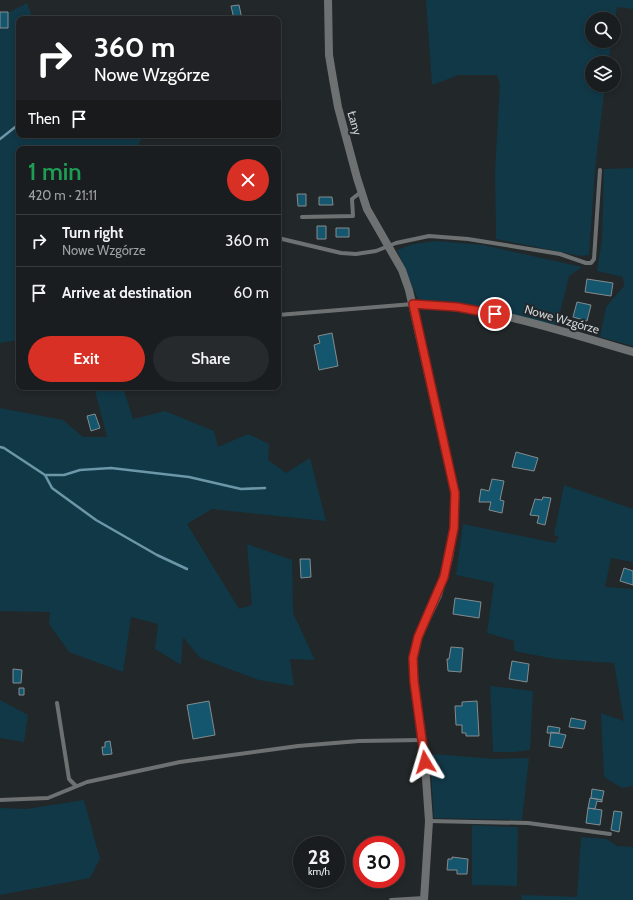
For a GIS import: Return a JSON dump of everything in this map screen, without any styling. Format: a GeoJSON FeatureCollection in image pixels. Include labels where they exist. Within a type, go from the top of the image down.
{"type":"FeatureCollection","features":[{"type":"Feature","properties":{"kind":"street","name":"Łany"},"geometry":{"type":"LineString","coordinates":[[328,0],[329,54],[332,79],[338,107],[367,209],[402,270],[413,304],[455,493],[454,528],[444,577],[418,637],[413,658],[414,681],[422,740],[429,821],[424,899]]}},
{"type":"Feature","properties":{"kind":"street","name":"Nowe Wzgórze"},"geometry":{"type":"LineString","coordinates":[[413,304],[457,307],[520,319],[633,352]]}},
{"type":"Feature","properties":{"kind":"lane"},"geometry":{"type":"LineString","coordinates":[[281,239],[340,253],[356,254],[376,251],[388,246],[429,236],[468,239],[560,254],[586,263],[591,263],[594,259],[600,170]]}},
{"type":"Feature","properties":{"kind":"lane"},"geometry":{"type":"LineString","coordinates":[[302,217],[353,216],[352,199],[361,192]]}},
{"type":"Feature","properties":{"kind":"lane"},"geometry":{"type":"LineString","coordinates":[[281,315],[413,304]]}},
{"type":"Feature","properties":{"kind":"lane"},"geometry":{"type":"LineString","coordinates":[[57,703],[69,779],[76,786]]}},
{"type":"Feature","properties":{"kind":"lane"},"geometry":{"type":"LineString","coordinates":[[0,800],[48,798],[87,782],[180,762],[283,748],[359,741],[422,740]]}},
{"type":"Feature","properties":{"kind":"lane"},"geometry":{"type":"LineString","coordinates":[[429,821],[528,823],[610,834]]}},
{"type":"Feature","properties":{"kind":"lane"},"geometry":{"type":"LineString","coordinates":[[391,900],[424,899]]}},
{"type":"Feature","properties":{"kind":"shaded area"},"geometry":{"type":"Polygon","coordinates":[[[426,0],[633,0],[633,9],[617,7],[616,12],[585,12],[585,48],[611,48],[609,56],[585,56],[585,92],[604,92],[595,169],[589,255],[581,256],[496,239],[495,171],[500,84],[497,75],[459,75],[432,85],[426,0]]]}},
{"type":"Feature","properties":{"kind":"shaded area"},"geometry":{"type":"Polygon","coordinates":[[[27,3],[32,16],[16,16],[16,138],[142,138],[138,146],[16,146],[16,340],[0,343],[0,17],[27,3]]]}},
{"type":"Feature","properties":{"kind":"shaded area"},"geometry":{"type":"Polygon","coordinates":[[[633,168],[633,346],[600,337],[606,307],[624,286],[623,277],[597,271],[602,240],[604,169],[633,168]]]}},
{"type":"Feature","properties":{"kind":"shaded area"},"geometry":{"type":"Polygon","coordinates":[[[437,241],[483,245],[582,267],[569,276],[557,325],[418,299],[397,250],[413,244],[437,241]]]}},
{"type":"Feature","properties":{"kind":"shaded area"},"geometry":{"type":"Polygon","coordinates":[[[95,390],[124,390],[133,419],[165,411],[214,431],[218,447],[248,434],[269,444],[268,460],[286,473],[310,458],[326,521],[212,509],[187,524],[239,609],[252,605],[247,544],[292,560],[293,613],[315,660],[290,659],[294,686],[259,680],[200,658],[183,637],[181,665],[155,649],[158,624],[131,617],[123,672],[69,652],[49,624],[50,612],[0,611],[0,408],[63,420],[83,437],[107,437],[95,390]]]}},
{"type":"Feature","properties":{"kind":"shaded area"},"geometry":{"type":"Polygon","coordinates":[[[564,485],[633,509],[633,562],[611,558],[605,587],[633,589],[633,786],[622,788],[604,777],[601,713],[624,721],[614,663],[555,659],[514,651],[514,641],[487,633],[494,583],[456,575],[463,524],[555,543],[559,537],[554,535],[564,485]]]}},
{"type":"Feature","properties":{"kind":"shaded area"},"geometry":{"type":"Polygon","coordinates":[[[490,686],[533,691],[530,750],[493,752],[490,686]]]}},
{"type":"Feature","properties":{"kind":"shaded area"},"geometry":{"type":"Polygon","coordinates":[[[0,700],[28,715],[24,742],[0,738],[0,700]]]}},
{"type":"Feature","properties":{"kind":"shaded area"},"geometry":{"type":"Polygon","coordinates":[[[434,754],[495,759],[529,758],[522,820],[434,818],[430,756],[434,754]]]}},
{"type":"Feature","properties":{"kind":"shaded area"},"geometry":{"type":"Polygon","coordinates":[[[84,800],[100,859],[90,878],[0,895],[0,808],[26,809],[84,800]]]}},
{"type":"Feature","properties":{"kind":"shaded area"},"geometry":{"type":"Polygon","coordinates":[[[472,825],[518,827],[517,886],[472,885],[472,825]]]}},
{"type":"Feature","properties":{"kind":"shaded area"},"geometry":{"type":"Polygon","coordinates":[[[581,837],[607,839],[617,846],[633,847],[633,900],[522,900],[521,895],[577,897],[581,837]]]}},
{"type":"Feature","properties":{"kind":"building"},"geometry":{"type":"Polygon","coordinates":[[[239,5],[241,16],[233,16],[231,6],[239,5]]]}},
{"type":"Feature","properties":{"kind":"building"},"geometry":{"type":"Polygon","coordinates":[[[0,12],[8,12],[8,28],[0,28],[0,12]]]}},
{"type":"Feature","properties":{"kind":"building"},"geometry":{"type":"Polygon","coordinates":[[[297,194],[306,194],[306,206],[298,206],[297,194]]]}},
{"type":"Feature","properties":{"kind":"building"},"geometry":{"type":"Polygon","coordinates":[[[319,197],[332,197],[333,205],[319,205],[319,197]]]}},
{"type":"Feature","properties":{"kind":"building"},"geometry":{"type":"Polygon","coordinates":[[[317,226],[326,226],[326,239],[317,239],[317,226]]]}},
{"type":"Feature","properties":{"kind":"building"},"geometry":{"type":"Polygon","coordinates":[[[336,228],[349,228],[349,237],[336,237],[336,228]]]}},
{"type":"Feature","properties":{"kind":"building"},"geometry":{"type":"Polygon","coordinates":[[[587,279],[613,283],[611,296],[585,292],[587,279]]]}},
{"type":"Feature","properties":{"kind":"building"},"geometry":{"type":"Polygon","coordinates":[[[577,302],[591,305],[587,321],[573,317],[577,302]]]}},
{"type":"Feature","properties":{"kind":"building"},"geometry":{"type":"Polygon","coordinates":[[[332,333],[338,366],[319,370],[314,345],[320,343],[318,336],[332,333]]]}},
{"type":"Feature","properties":{"kind":"building"},"geometry":{"type":"Polygon","coordinates":[[[95,414],[100,428],[91,431],[87,416],[95,414]]]}},
{"type":"Feature","properties":{"kind":"building"},"geometry":{"type":"Polygon","coordinates":[[[516,452],[538,458],[534,471],[512,467],[516,452]]]}},
{"type":"Feature","properties":{"kind":"building"},"geometry":{"type":"Polygon","coordinates":[[[492,479],[504,481],[500,500],[504,501],[502,513],[489,510],[491,502],[479,502],[481,489],[489,491],[492,479]]]}},
{"type":"Feature","properties":{"kind":"building"},"geometry":{"type":"Polygon","coordinates":[[[543,497],[551,498],[545,525],[537,523],[539,516],[530,515],[535,499],[542,500],[543,497]]]}},
{"type":"Feature","properties":{"kind":"building"},"geometry":{"type":"Polygon","coordinates":[[[300,559],[310,559],[311,577],[301,578],[300,559]]]}},
{"type":"Feature","properties":{"kind":"building"},"geometry":{"type":"Polygon","coordinates":[[[624,568],[633,571],[633,585],[620,581],[624,568]]]}},
{"type":"Feature","properties":{"kind":"building"},"geometry":{"type":"Polygon","coordinates":[[[455,598],[481,602],[479,618],[453,614],[455,598]]]}},
{"type":"Feature","properties":{"kind":"building"},"geometry":{"type":"Polygon","coordinates":[[[451,647],[463,648],[461,672],[448,671],[447,659],[449,659],[451,647]]]}},
{"type":"Feature","properties":{"kind":"building"},"geometry":{"type":"Polygon","coordinates":[[[512,661],[529,664],[527,682],[509,679],[512,661]]]}},
{"type":"Feature","properties":{"kind":"building"},"geometry":{"type":"Polygon","coordinates":[[[13,669],[22,670],[21,683],[13,683],[13,669]]]}},
{"type":"Feature","properties":{"kind":"building"},"geometry":{"type":"Polygon","coordinates":[[[19,688],[24,688],[24,695],[19,695],[19,688]]]}},
{"type":"Feature","properties":{"kind":"building"},"geometry":{"type":"Polygon","coordinates":[[[209,701],[215,735],[193,739],[187,705],[209,701]]]}},
{"type":"Feature","properties":{"kind":"building"},"geometry":{"type":"Polygon","coordinates":[[[477,701],[479,736],[466,736],[466,733],[462,733],[462,725],[456,725],[455,706],[462,706],[462,702],[477,701]]]}},
{"type":"Feature","properties":{"kind":"building"},"geometry":{"type":"Polygon","coordinates":[[[571,718],[586,721],[584,729],[569,727],[571,718]]]}},
{"type":"Feature","properties":{"kind":"building"},"geometry":{"type":"Polygon","coordinates":[[[548,726],[560,728],[559,733],[547,733],[548,726]]]}},
{"type":"Feature","properties":{"kind":"building"},"geometry":{"type":"Polygon","coordinates":[[[551,732],[566,735],[562,748],[549,746],[551,732]]]}},
{"type":"Feature","properties":{"kind":"building"},"geometry":{"type":"Polygon","coordinates":[[[110,741],[112,754],[103,755],[102,747],[105,747],[105,742],[110,741]]]}},
{"type":"Feature","properties":{"kind":"building"},"geometry":{"type":"Polygon","coordinates":[[[592,789],[604,791],[602,800],[591,798],[592,789]]]}},
{"type":"Feature","properties":{"kind":"building"},"geometry":{"type":"Polygon","coordinates":[[[590,798],[602,800],[602,802],[597,801],[595,809],[588,808],[590,798]]]}},
{"type":"Feature","properties":{"kind":"building"},"geometry":{"type":"Polygon","coordinates":[[[588,808],[602,810],[600,825],[586,823],[588,808]]]}},
{"type":"Feature","properties":{"kind":"building"},"geometry":{"type":"Polygon","coordinates":[[[614,811],[622,812],[619,832],[611,830],[614,811]]]}},
{"type":"Feature","properties":{"kind":"building"},"geometry":{"type":"Polygon","coordinates":[[[452,857],[468,859],[467,874],[457,874],[457,870],[447,870],[448,859],[452,859],[452,857]]]}},
{"type":"Feature","properties":{"kind":"waterway"},"geometry":{"type":"LineString","coordinates":[[0,139],[16,126]]}},
{"type":"Feature","properties":{"kind":"waterway"},"geometry":{"type":"LineString","coordinates":[[0,447],[4,448],[45,475],[64,475],[80,470],[111,468],[189,477],[241,489],[265,488]]}},
{"type":"Feature","properties":{"kind":"waterway"},"geometry":{"type":"LineString","coordinates":[[45,475],[52,488],[96,520],[157,555],[187,569]]}},
{"type":"Feature","properties":{"kind":"route"},"geometry":{"type":"LineString","coordinates":[[425,762],[414,681],[413,658],[418,637],[438,595],[449,558],[454,528],[455,493],[413,304],[457,307],[495,314]]}}]}
